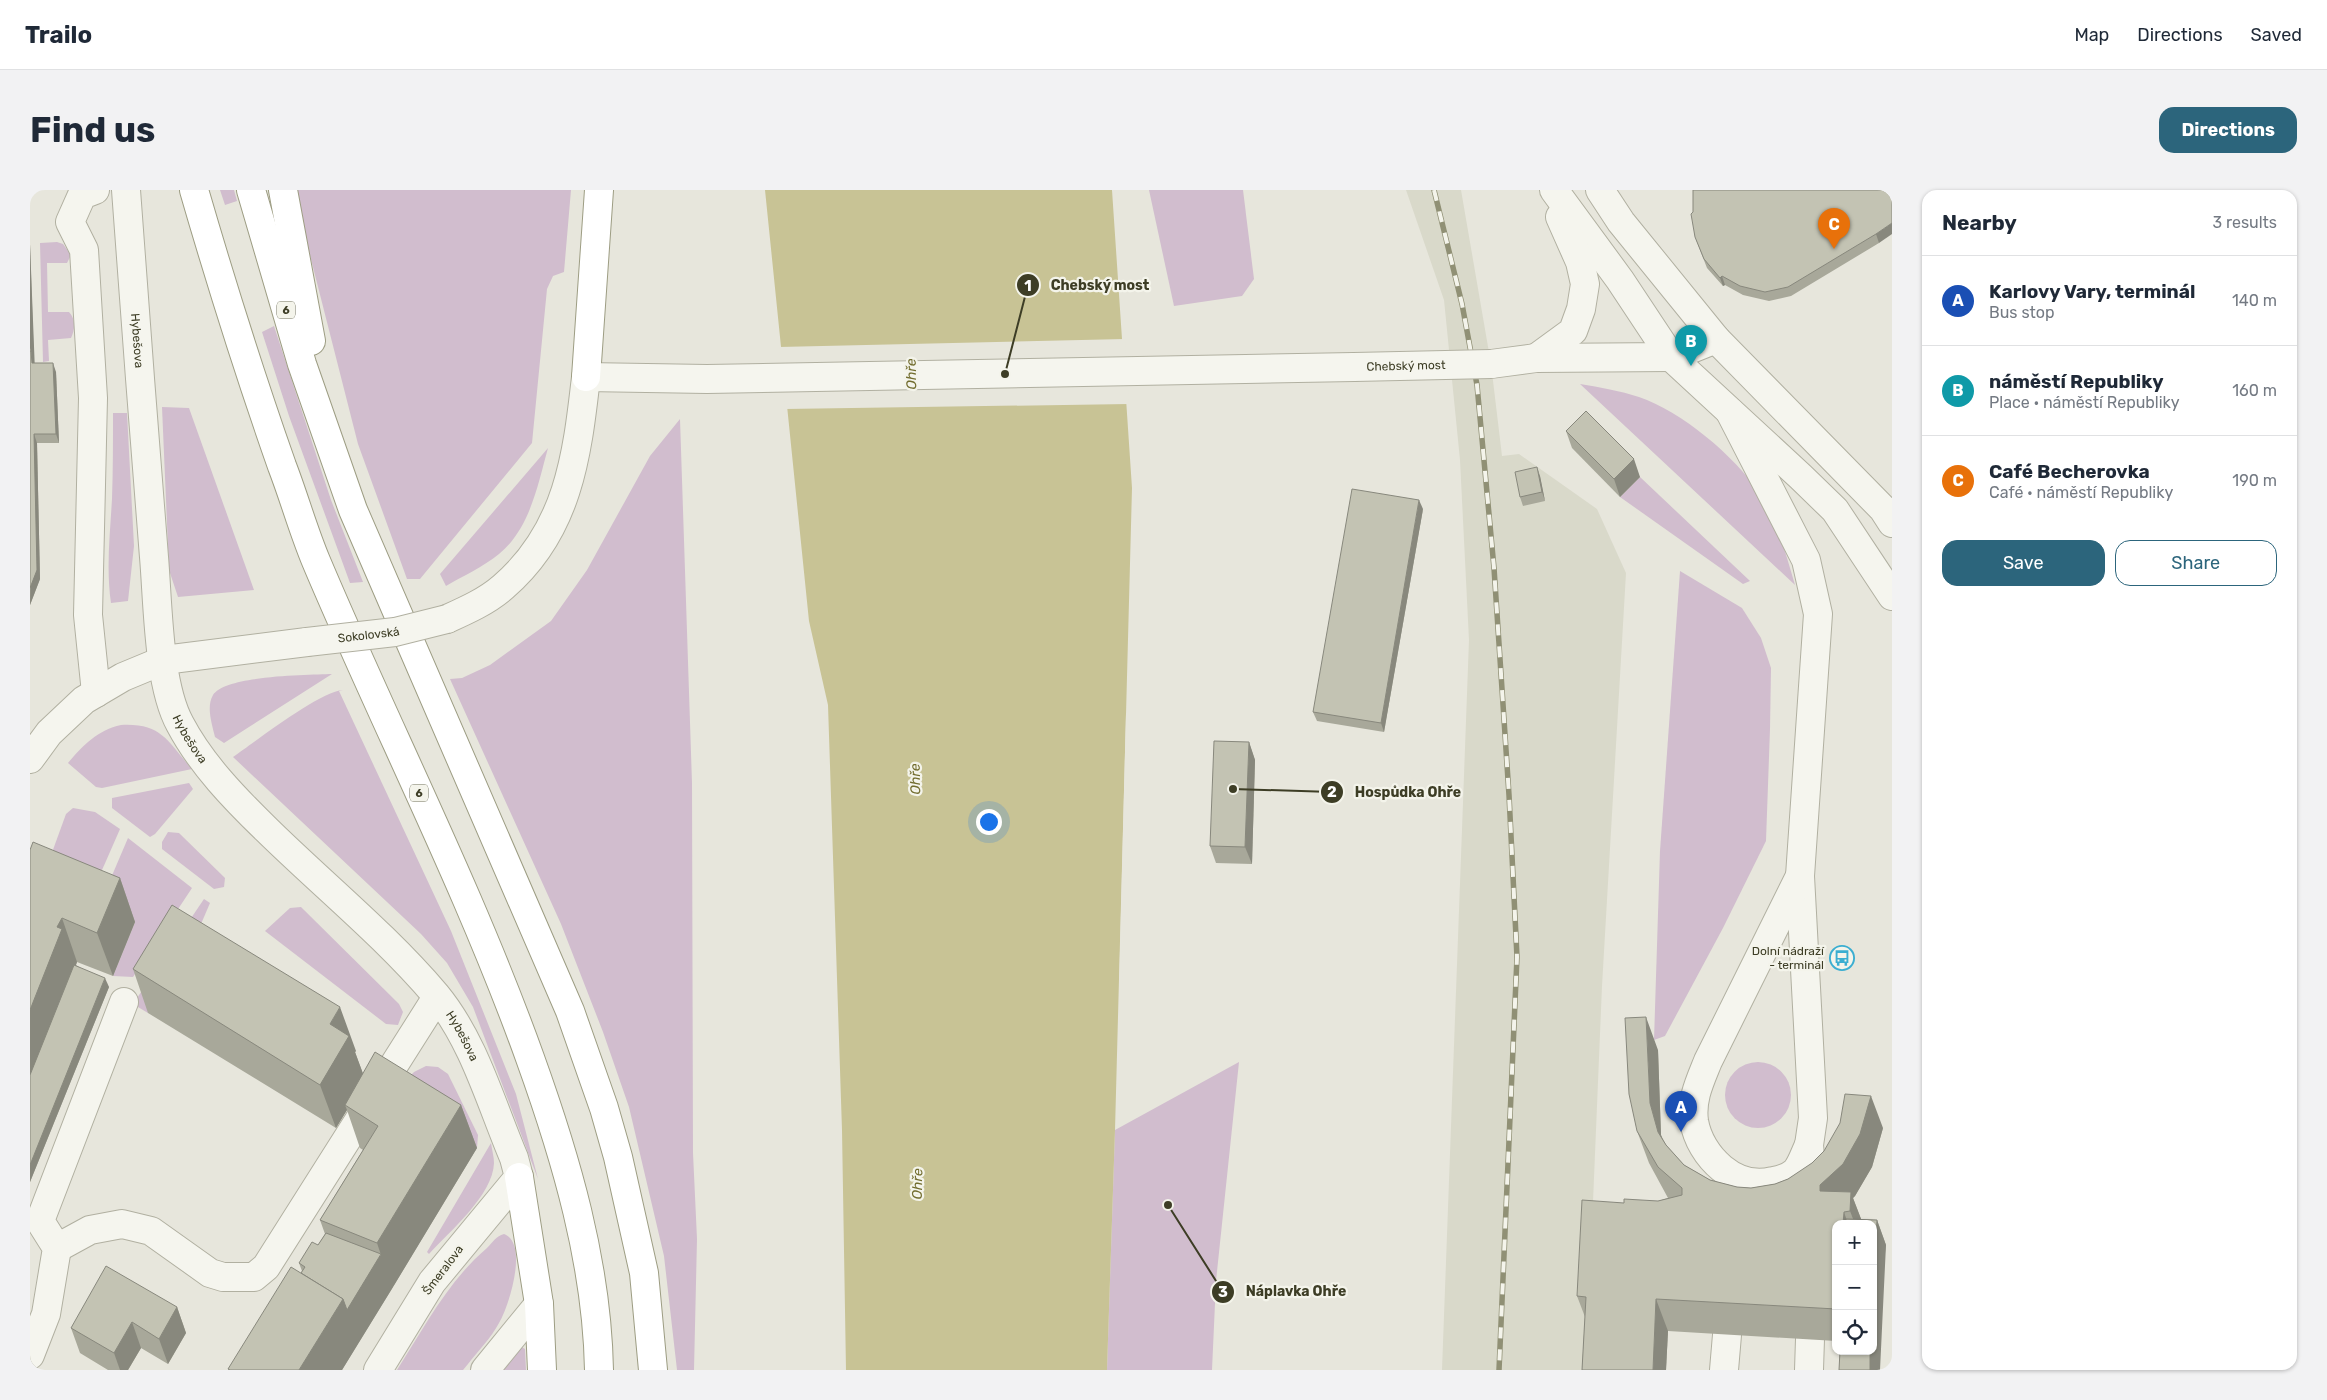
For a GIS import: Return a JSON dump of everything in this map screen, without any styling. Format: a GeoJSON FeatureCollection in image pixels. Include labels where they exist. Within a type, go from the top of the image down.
{"type":"FeatureCollection","features":[{"type":"Feature","properties":{"kind":"highway","name":"6"},"geometry":{"type":"LineString","coordinates":[[194,190],[262,409],[315,558],[494,960],[552,1119],[566,1167],[591,1276],[598,1340],[599,1370]]}},
{"type":"Feature","properties":{"kind":"highway","name":"6"},"geometry":{"type":"LineString","coordinates":[[251,190],[302,364],[353,510],[573,1019],[604,1108],[622,1175],[644,1273],[653,1370]]}},
{"type":"Feature","properties":{"kind":"highway"},"geometry":{"type":"LineString","coordinates":[[283,190],[307,318],[324,429]]}},
{"type":"Feature","properties":{"kind":"highway"},"geometry":{"type":"LineString","coordinates":[[586,377],[599,190]]}},
{"type":"Feature","properties":{"kind":"highway"},"geometry":{"type":"LineString","coordinates":[[519,1176],[539,1304],[542,1370]]}},
{"type":"Feature","properties":{"kind":"street"},"geometry":{"type":"LineString","coordinates":[[95,190],[82,195],[70,222],[84,250],[93,398],[88,615],[96,693]]}},
{"type":"Feature","properties":{"kind":"street","name":"Hybešova"},"geometry":{"type":"LineString","coordinates":[[126,190],[164,660],[172,708],[181,726],[209,768],[247,811],[361,919],[437,997],[454,1021],[469,1049],[514,1158],[519,1176]]}},
{"type":"Feature","properties":{"kind":"street","name":"Chebský most"},"geometry":{"type":"LineString","coordinates":[[1536,358],[1573,331],[1581,309],[1586,284],[1580,262],[1549,190]]}},
{"type":"Feature","properties":{"kind":"street"},"geometry":{"type":"LineString","coordinates":[[1554,190],[1620,280],[1671,357],[1802,477],[1834,510],[1892,596]]}},
{"type":"Feature","properties":{"kind":"street"},"geometry":{"type":"LineString","coordinates":[[1600,190],[1621,222],[1716,339],[1876,502],[1892,523]]}},
{"type":"Feature","properties":{"kind":"street"},"geometry":{"type":"LineString","coordinates":[[1671,357],[1716,339]]}},
{"type":"Feature","properties":{"kind":"street","name":"Chebský most"},"geometry":{"type":"LineString","coordinates":[[586,377],[707,379],[1492,364],[1536,358],[1671,357]]}},
{"type":"Feature","properties":{"kind":"street","name":"Sokolovská"},"geometry":{"type":"LineString","coordinates":[[30,759],[49,732],[84,700],[123,676],[164,660],[395,632],[447,619],[477,605],[502,588],[532,559],[569,484],[578,444],[586,377]]}},
{"type":"Feature","properties":{"kind":"street"},"geometry":{"type":"LineString","coordinates":[[1730,412],[1806,560],[1818,614],[1800,876],[1813,1118],[1809,1145],[1814,1202]]}},
{"type":"Feature","properties":{"kind":"street"},"geometry":{"type":"LineString","coordinates":[[1800,876],[1708,1061],[1694,1098],[1696,1126],[1706,1151],[1720,1167],[1743,1182],[1766,1183],[1781,1179],[1795,1172],[1809,1145]]}},
{"type":"Feature","properties":{"kind":"street"},"geometry":{"type":"LineString","coordinates":[[57,1248],[90,1230],[122,1224],[151,1231],[210,1273],[238,1278],[254,1276],[266,1267],[437,997]]}},
{"type":"Feature","properties":{"kind":"street"},"geometry":{"type":"LineString","coordinates":[[30,1355],[46,1314],[57,1248],[40,1221],[124,1002]]}},
{"type":"Feature","properties":{"kind":"street","name":"Šmeralova"},"geometry":{"type":"LineString","coordinates":[[378,1370],[432,1282],[519,1176]]}},
{"type":"Feature","properties":{"kind":"street"},"geometry":{"type":"LineString","coordinates":[[1742,1209],[1743,1182]]}},
{"type":"Feature","properties":{"kind":"street"},"geometry":{"type":"LineString","coordinates":[[485,1370],[539,1304]]}},
{"type":"Feature","properties":{"kind":"street"},"geometry":{"type":"LineString","coordinates":[[1724,1370],[1727,1335]]}},
{"type":"Feature","properties":{"kind":"street"},"geometry":{"type":"LineString","coordinates":[[1809,1370],[1810,1339]]}},
{"type":"Feature","properties":{"kind":"shaded area"},"geometry":{"type":"Polygon","coordinates":[[[220,190],[234,190],[237,201],[225,205],[220,190]]]}},
{"type":"Feature","properties":{"kind":"shaded area"},"geometry":{"type":"Polygon","coordinates":[[[296,190],[571,190],[564,272],[553,276],[547,289],[532,443],[420,579],[407,579],[358,444],[301,220],[296,190]]]}},
{"type":"Feature","properties":{"kind":"shaded area"},"geometry":{"type":"Polygon","coordinates":[[[1149,190],[1243,190],[1254,279],[1242,296],[1174,306],[1149,190]]]}},
{"type":"Feature","properties":{"kind":"shaded area"},"geometry":{"type":"Polygon","coordinates":[[[1406,190],[1461,190],[1491,364],[1502,456],[1519,454],[1597,509],[1626,573],[1602,986],[1586,1370],[1442,1370],[1469,640],[1460,460],[1444,300],[1406,190]]]}},
{"type":"Feature","properties":{"kind":"shaded area"},"geometry":{"type":"Polygon","coordinates":[[[57,242],[63,244],[71,255],[67,263],[47,263],[48,312],[69,312],[74,321],[74,328],[71,338],[48,340],[49,361],[43,362],[40,243],[57,242]]]}},
{"type":"Feature","properties":{"kind":"shaded area"},"geometry":{"type":"Polygon","coordinates":[[[274,326],[331,500],[363,582],[350,583],[289,416],[262,332],[274,326]]]}},
{"type":"Feature","properties":{"kind":"shaded area"},"geometry":{"type":"Polygon","coordinates":[[[1580,384],[1625,393],[1655,404],[1689,424],[1722,450],[1749,479],[1771,515],[1795,585],[1580,384]]]}},
{"type":"Feature","properties":{"kind":"shaded area"},"geometry":{"type":"Polygon","coordinates":[[[162,407],[189,408],[254,590],[178,597],[169,570],[162,407]]]}},
{"type":"Feature","properties":{"kind":"shaded area"},"geometry":{"type":"Polygon","coordinates":[[[113,413],[127,413],[134,546],[128,601],[111,603],[109,538],[113,413]]]}},
{"type":"Feature","properties":{"kind":"shaded area"},"geometry":{"type":"Polygon","coordinates":[[[680,419],[692,783],[693,1153],[697,1239],[694,1370],[677,1370],[664,1256],[629,1107],[603,1032],[561,924],[450,679],[462,678],[490,665],[551,621],[587,570],[650,456],[680,419]]]}},
{"type":"Feature","properties":{"kind":"shaded area"},"geometry":{"type":"Polygon","coordinates":[[[548,448],[531,505],[510,544],[493,559],[446,586],[440,574],[548,448]]]}},
{"type":"Feature","properties":{"kind":"shaded area"},"geometry":{"type":"Polygon","coordinates":[[[1640,477],[1750,581],[1743,584],[1620,497],[1640,477]]]}},
{"type":"Feature","properties":{"kind":"shaded area"},"geometry":{"type":"Polygon","coordinates":[[[1680,571],[1742,608],[1761,638],[1771,668],[1766,841],[1723,928],[1665,1036],[1654,1040],[1660,851],[1680,571]]]}},
{"type":"Feature","properties":{"kind":"shaded area"},"geometry":{"type":"Polygon","coordinates":[[[332,674],[224,743],[215,737],[210,716],[210,705],[213,695],[221,688],[233,683],[268,677],[332,674]]]}},
{"type":"Feature","properties":{"kind":"shaded area"},"geometry":{"type":"Polygon","coordinates":[[[339,691],[451,931],[516,1094],[538,1179],[473,1007],[447,963],[421,934],[233,757],[304,708],[319,699],[339,691]]]}},
{"type":"Feature","properties":{"kind":"shaded area"},"geometry":{"type":"Polygon","coordinates":[[[135,725],[155,731],[169,742],[192,769],[102,788],[96,787],[68,763],[91,739],[113,727],[135,725]]]}},
{"type":"Feature","properties":{"kind":"shaded area"},"geometry":{"type":"Polygon","coordinates":[[[189,783],[193,789],[155,834],[150,837],[112,808],[112,798],[189,783]]]}},
{"type":"Feature","properties":{"kind":"shaded area"},"geometry":{"type":"Polygon","coordinates":[[[73,808],[95,812],[120,829],[88,902],[42,880],[66,814],[73,808]]]}},
{"type":"Feature","properties":{"kind":"shaded area"},"geometry":{"type":"Polygon","coordinates":[[[168,832],[179,833],[225,878],[224,887],[214,889],[162,849],[162,842],[168,832]]]}},
{"type":"Feature","properties":{"kind":"shaded area"},"geometry":{"type":"Polygon","coordinates":[[[128,838],[192,888],[133,977],[113,976],[135,922],[99,906],[128,838]]]}},
{"type":"Feature","properties":{"kind":"shaded area"},"geometry":{"type":"Polygon","coordinates":[[[204,899],[210,903],[198,931],[148,1013],[133,1004],[204,899]]]}},
{"type":"Feature","properties":{"kind":"shaded area"},"geometry":{"type":"Polygon","coordinates":[[[301,907],[399,1004],[403,1012],[398,1025],[386,1024],[265,931],[290,908],[301,907]]]}},
{"type":"Feature","properties":{"kind":"shaded area"},"geometry":{"type":"Polygon","coordinates":[[[1239,1062],[1216,1281],[1212,1370],[1107,1370],[1115,1130],[1239,1062]]]}},
{"type":"Feature","properties":{"kind":"shaded area"},"geometry":{"type":"Polygon","coordinates":[[[1758,1062],[1770,1065],[1781,1072],[1788,1083],[1791,1095],[1788,1107],[1781,1118],[1770,1125],[1758,1128],[1746,1125],[1735,1118],[1728,1107],[1725,1095],[1728,1083],[1735,1072],[1746,1065],[1758,1062]]]}},
{"type":"Feature","properties":{"kind":"shaded area"},"geometry":{"type":"Polygon","coordinates":[[[426,1066],[438,1067],[448,1074],[478,1135],[477,1148],[391,1096],[414,1072],[426,1066]]]}},
{"type":"Feature","properties":{"kind":"shaded area"},"geometry":{"type":"Polygon","coordinates":[[[491,1143],[494,1163],[492,1175],[479,1200],[459,1224],[429,1254],[427,1252],[491,1143]]]}},
{"type":"Feature","properties":{"kind":"shaded area"},"geometry":{"type":"Polygon","coordinates":[[[504,1234],[511,1240],[515,1249],[515,1275],[508,1303],[496,1329],[463,1370],[397,1370],[427,1322],[460,1275],[497,1238],[504,1234]]]}},
{"type":"Feature","properties":{"kind":"shaded area"},"geometry":{"type":"Polygon","coordinates":[[[520,1346],[525,1349],[526,1370],[499,1370],[520,1346]]]}},
{"type":"Feature","properties":{"kind":"water","name":"Ohře"},"geometry":{"type":"Polygon","coordinates":[[[765,190],[1112,190],[1132,488],[1107,1370],[846,1370],[842,1130],[828,705],[809,621],[765,190]]]}},
{"type":"Feature","properties":{"kind":"pier"},"geometry":{"type":"Polygon","coordinates":[[[1125,339],[1129,404],[785,409],[779,347],[1125,339]]]}},
{"type":"Feature","properties":{"kind":"pier"},"geometry":{"type":"Polygon","coordinates":[[[1126,713],[1129,713],[1122,990],[1119,990],[1126,713]]]}},
{"type":"Feature","properties":{"kind":"building"},"geometry":{"type":"Polygon","coordinates":[[[1693,190],[1892,190],[1892,223],[1788,287],[1765,292],[1740,286],[1722,276],[1720,278],[1704,259],[1695,237],[1691,214],[1693,212],[1693,190]]]}},
{"type":"Feature","properties":{"kind":"building"},"geometry":{"type":"Polygon","coordinates":[[[30,351],[32,363],[53,363],[56,434],[34,434],[37,570],[30,588],[30,351]]]}},
{"type":"Feature","properties":{"kind":"building"},"geometry":{"type":"Polygon","coordinates":[[[1586,411],[1634,459],[1614,479],[1566,431],[1586,411]]]}},
{"type":"Feature","properties":{"kind":"building"},"geometry":{"type":"Polygon","coordinates":[[[1537,467],[1542,492],[1520,497],[1515,472],[1537,467]]]}},
{"type":"Feature","properties":{"kind":"building"},"geometry":{"type":"Polygon","coordinates":[[[1352,489],[1419,500],[1381,723],[1313,712],[1352,489]]]}},
{"type":"Feature","properties":{"kind":"building"},"geometry":{"type":"Polygon","coordinates":[[[1214,741],[1249,742],[1245,847],[1210,846],[1214,741]]]}},
{"type":"Feature","properties":{"kind":"building"},"geometry":{"type":"Polygon","coordinates":[[[33,842],[120,878],[97,933],[62,918],[57,927],[62,929],[30,1010],[30,850],[33,842]]]}},
{"type":"Feature","properties":{"kind":"building"},"geometry":{"type":"Polygon","coordinates":[[[172,905],[340,1007],[330,1024],[349,1036],[320,1085],[133,969],[172,905]]]}},
{"type":"Feature","properties":{"kind":"building"},"geometry":{"type":"Polygon","coordinates":[[[74,965],[105,978],[30,1165],[30,1075],[74,965]]]}},
{"type":"Feature","properties":{"kind":"building"},"geometry":{"type":"Polygon","coordinates":[[[1646,1017],[1650,1103],[1658,1132],[1666,1145],[1684,1165],[1710,1180],[1737,1187],[1751,1188],[1775,1184],[1788,1179],[1812,1163],[1824,1151],[1840,1123],[1845,1094],[1871,1096],[1860,1134],[1843,1164],[1820,1185],[1820,1191],[1851,1192],[1850,1211],[1844,1212],[1843,1220],[1832,1220],[1832,1309],[1656,1299],[1653,1370],[1582,1370],[1586,1297],[1577,1296],[1582,1200],[1624,1203],[1624,1199],[1658,1201],[1682,1195],[1682,1188],[1658,1167],[1637,1131],[1629,1094],[1625,1018],[1646,1017]]]}},
{"type":"Feature","properties":{"kind":"building"},"geometry":{"type":"Polygon","coordinates":[[[375,1052],[461,1105],[377,1243],[320,1220],[378,1126],[345,1105],[375,1052]]]}},
{"type":"Feature","properties":{"kind":"building"},"geometry":{"type":"Polygon","coordinates":[[[326,1233],[381,1254],[347,1310],[343,1299],[301,1273],[305,1267],[299,1263],[312,1242],[318,1245],[326,1233]]]}},
{"type":"Feature","properties":{"kind":"building"},"geometry":{"type":"Polygon","coordinates":[[[106,1266],[177,1307],[159,1339],[132,1322],[114,1353],[71,1328],[106,1266]]]}},
{"type":"Feature","properties":{"kind":"building"},"geometry":{"type":"Polygon","coordinates":[[[291,1267],[343,1299],[299,1370],[228,1369],[291,1267]]]}},
{"type":"Feature","properties":{"kind":"building"},"geometry":{"type":"Polygon","coordinates":[[[1840,1355],[1870,1355],[1870,1370],[1839,1370],[1840,1355]]]}},
{"type":"Feature","properties":{"kind":"railway"},"geometry":{"type":"LineString","coordinates":[[1434,190],[1462,304],[1477,385],[1494,568],[1509,795],[1517,957],[1499,1370]]}},
{"type":"Feature","properties":{"kind":"place","name":"Café Becherovka"},"geometry":{"type":"Point","coordinates":[1834,249]}},
{"type":"Feature","properties":{"kind":"place","name":"náměstí Republiky"},"geometry":{"type":"Point","coordinates":[1691,366]}},
{"type":"Feature","properties":{"kind":"place","name":"Chebský most"},"geometry":{"type":"Point","coordinates":[1005,374]}},
{"type":"Feature","properties":{"kind":"place","name":"Hospůdka Ohře"},"geometry":{"type":"Point","coordinates":[1233,789]}},
{"type":"Feature","properties":{"kind":"place","name":"Dolní nádraží - terminál"},"geometry":{"type":"Point","coordinates":[1842,958]}},
{"type":"Feature","properties":{"kind":"place","name":"Karlovy Vary, terminál"},"geometry":{"type":"Point","coordinates":[1681,1132]}},
{"type":"Feature","properties":{"kind":"place","name":"Náplavka Ohře"},"geometry":{"type":"Point","coordinates":[1168,1205]}}]}
